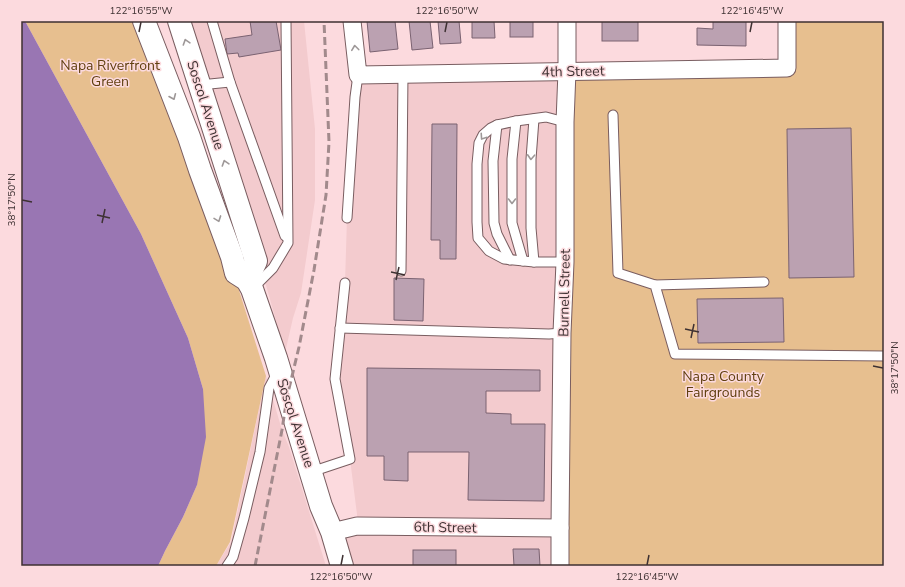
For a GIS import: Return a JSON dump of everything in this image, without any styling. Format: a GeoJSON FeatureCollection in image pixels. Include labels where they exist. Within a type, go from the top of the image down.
{"type":"FeatureCollection","features":[{"type":"Feature","properties":{"kind":"main road","name":"Soscol Avenue"},"geometry":{"type":"LineString","coordinates":[[144,21],[189,137],[232,257],[236,273],[250,284],[279,369],[321,506],[332,532],[342,566]]}},
{"type":"Feature","properties":{"kind":"main road","name":"Soscol Avenue"},"geometry":{"type":"LineString","coordinates":[[179,21],[256,261],[250,284]]}},
{"type":"Feature","properties":{"kind":"street"},"geometry":{"type":"LineString","coordinates":[[352,21],[358,75]]}},
{"type":"Feature","properties":{"kind":"street","name":"Burnell Street"},"geometry":{"type":"LineString","coordinates":[[560,566],[567,21]]}},
{"type":"Feature","properties":{"kind":"street","name":"4th Street"},"geometry":{"type":"LineString","coordinates":[[358,75],[787,68],[787,21]]}},
{"type":"Feature","properties":{"kind":"street","name":"6th Street"},"geometry":{"type":"LineString","coordinates":[[332,532],[357,526],[560,528]]}},
{"type":"Feature","properties":{"kind":"lane"},"geometry":{"type":"LineString","coordinates":[[212,21],[230,82],[288,243]]}},
{"type":"Feature","properties":{"kind":"lane"},"geometry":{"type":"LineString","coordinates":[[250,284],[273,268],[288,243],[286,21]]}},
{"type":"Feature","properties":{"kind":"lane"},"geometry":{"type":"LineString","coordinates":[[401,271],[403,74]]}},
{"type":"Feature","properties":{"kind":"lane"},"geometry":{"type":"LineString","coordinates":[[347,218],[355,97],[358,75]]}},
{"type":"Feature","properties":{"kind":"lane"},"geometry":{"type":"LineString","coordinates":[[200,85],[230,82]]}},
{"type":"Feature","properties":{"kind":"lane"},"geometry":{"type":"LineString","coordinates":[[613,115],[618,273],[656,285],[764,282]]}},
{"type":"Feature","properties":{"kind":"lane"},"geometry":{"type":"LineString","coordinates":[[565,122],[546,117],[534,118],[497,125],[483,135],[479,143],[477,164],[476,222],[478,238],[489,251],[504,259],[534,262],[565,262]]}},
{"type":"Feature","properties":{"kind":"lane"},"geometry":{"type":"LineString","coordinates":[[534,118],[531,166],[531,228],[534,262]]}},
{"type":"Feature","properties":{"kind":"lane"},"geometry":{"type":"LineString","coordinates":[[516,121],[512,159],[512,223],[523,261]]}},
{"type":"Feature","properties":{"kind":"lane"},"geometry":{"type":"LineString","coordinates":[[497,125],[493,161],[494,224],[497,234],[510,260]]}},
{"type":"Feature","properties":{"kind":"lane"},"geometry":{"type":"LineString","coordinates":[[311,472],[350,459],[335,379],[345,283]]}},
{"type":"Feature","properties":{"kind":"lane"},"geometry":{"type":"LineString","coordinates":[[656,285],[675,354],[884,356]]}},
{"type":"Feature","properties":{"kind":"lane"},"geometry":{"type":"LineString","coordinates":[[340,328],[549,334],[562,333]]}},
{"type":"Feature","properties":{"kind":"lane"},"geometry":{"type":"LineString","coordinates":[[227,566],[233,557],[260,452],[269,388],[279,369]]}},
{"type":"Feature","properties":{"kind":"shaded area"},"geometry":{"type":"Polygon","coordinates":[[[21,21],[25,21],[141,234],[188,338],[203,389],[206,437],[197,485],[183,517],[158,566],[21,566],[21,21]]]}},
{"type":"Feature","properties":{"kind":"shaded area"},"geometry":{"type":"Polygon","coordinates":[[[179,21],[304,21],[315,129],[315,200],[301,293],[293,318],[285,353],[266,285],[256,261],[179,21]]]}},
{"type":"Feature","properties":{"kind":"shaded area"},"geometry":{"type":"Polygon","coordinates":[[[567,71],[560,566],[353,566],[343,534],[359,530],[350,459],[335,379],[345,283],[347,218],[358,75],[567,71]]]}},
{"type":"Feature","properties":{"kind":"shaded area"},"geometry":{"type":"Polygon","coordinates":[[[266,376],[326,566],[216,566],[231,542],[266,376]]]}},
{"type":"Feature","properties":{"kind":"green space","name":"Napa Riverfront Green"},"geometry":{"type":"Polygon","coordinates":[[[25,21],[144,21],[232,268],[266,376],[230,542],[216,566],[158,566],[183,517],[197,485],[203,389],[188,338],[141,234],[25,21]]]}},
{"type":"Feature","properties":{"kind":"green space","name":"Napa County Fairgrounds"},"geometry":{"type":"Polygon","coordinates":[[[787,21],[884,21],[884,566],[560,566],[567,71],[786,68],[787,21]]]}},
{"type":"Feature","properties":{"kind":"building"},"geometry":{"type":"Polygon","coordinates":[[[250,21],[276,21],[281,50],[239,57],[238,53],[227,54],[225,39],[252,35],[250,21]]]}},
{"type":"Feature","properties":{"kind":"building"},"geometry":{"type":"Polygon","coordinates":[[[367,21],[395,21],[398,49],[370,52],[367,21]]]}},
{"type":"Feature","properties":{"kind":"building"},"geometry":{"type":"Polygon","coordinates":[[[409,21],[430,21],[433,48],[412,50],[409,21]]]}},
{"type":"Feature","properties":{"kind":"building"},"geometry":{"type":"Polygon","coordinates":[[[438,21],[459,21],[461,43],[440,44],[438,21]]]}},
{"type":"Feature","properties":{"kind":"building"},"geometry":{"type":"Polygon","coordinates":[[[472,21],[494,21],[495,38],[472,38],[472,21]]]}},
{"type":"Feature","properties":{"kind":"building"},"geometry":{"type":"Polygon","coordinates":[[[510,21],[533,21],[533,37],[510,37],[510,21]]]}},
{"type":"Feature","properties":{"kind":"building"},"geometry":{"type":"Polygon","coordinates":[[[602,21],[638,21],[638,41],[602,41],[602,21]]]}},
{"type":"Feature","properties":{"kind":"building"},"geometry":{"type":"Polygon","coordinates":[[[713,21],[746,21],[746,46],[697,45],[697,28],[713,29],[713,21]]]}},
{"type":"Feature","properties":{"kind":"building"},"geometry":{"type":"Polygon","coordinates":[[[432,124],[457,124],[456,259],[440,259],[440,240],[431,240],[432,124]]]}},
{"type":"Feature","properties":{"kind":"building"},"geometry":{"type":"Polygon","coordinates":[[[851,128],[854,277],[789,278],[787,129],[851,128]]]}},
{"type":"Feature","properties":{"kind":"building"},"geometry":{"type":"Polygon","coordinates":[[[394,278],[424,279],[423,321],[394,320],[394,278]]]}},
{"type":"Feature","properties":{"kind":"building"},"geometry":{"type":"Polygon","coordinates":[[[783,298],[784,342],[698,343],[697,299],[783,298]]]}},
{"type":"Feature","properties":{"kind":"building"},"geometry":{"type":"Polygon","coordinates":[[[367,368],[540,370],[540,391],[486,391],[486,413],[511,414],[511,424],[545,424],[544,501],[468,500],[469,452],[408,452],[408,481],[384,480],[384,456],[367,456],[367,368]]]}},
{"type":"Feature","properties":{"kind":"building"},"geometry":{"type":"Polygon","coordinates":[[[513,549],[539,549],[540,566],[514,566],[513,549]]]}},
{"type":"Feature","properties":{"kind":"building"},"geometry":{"type":"Polygon","coordinates":[[[413,550],[456,550],[456,566],[413,566],[413,550]]]}},
{"type":"Feature","properties":{"kind":"railway"},"geometry":{"type":"LineString","coordinates":[[255,566],[282,430],[287,397],[299,347],[314,270],[326,195],[329,142],[324,21]]}}]}
